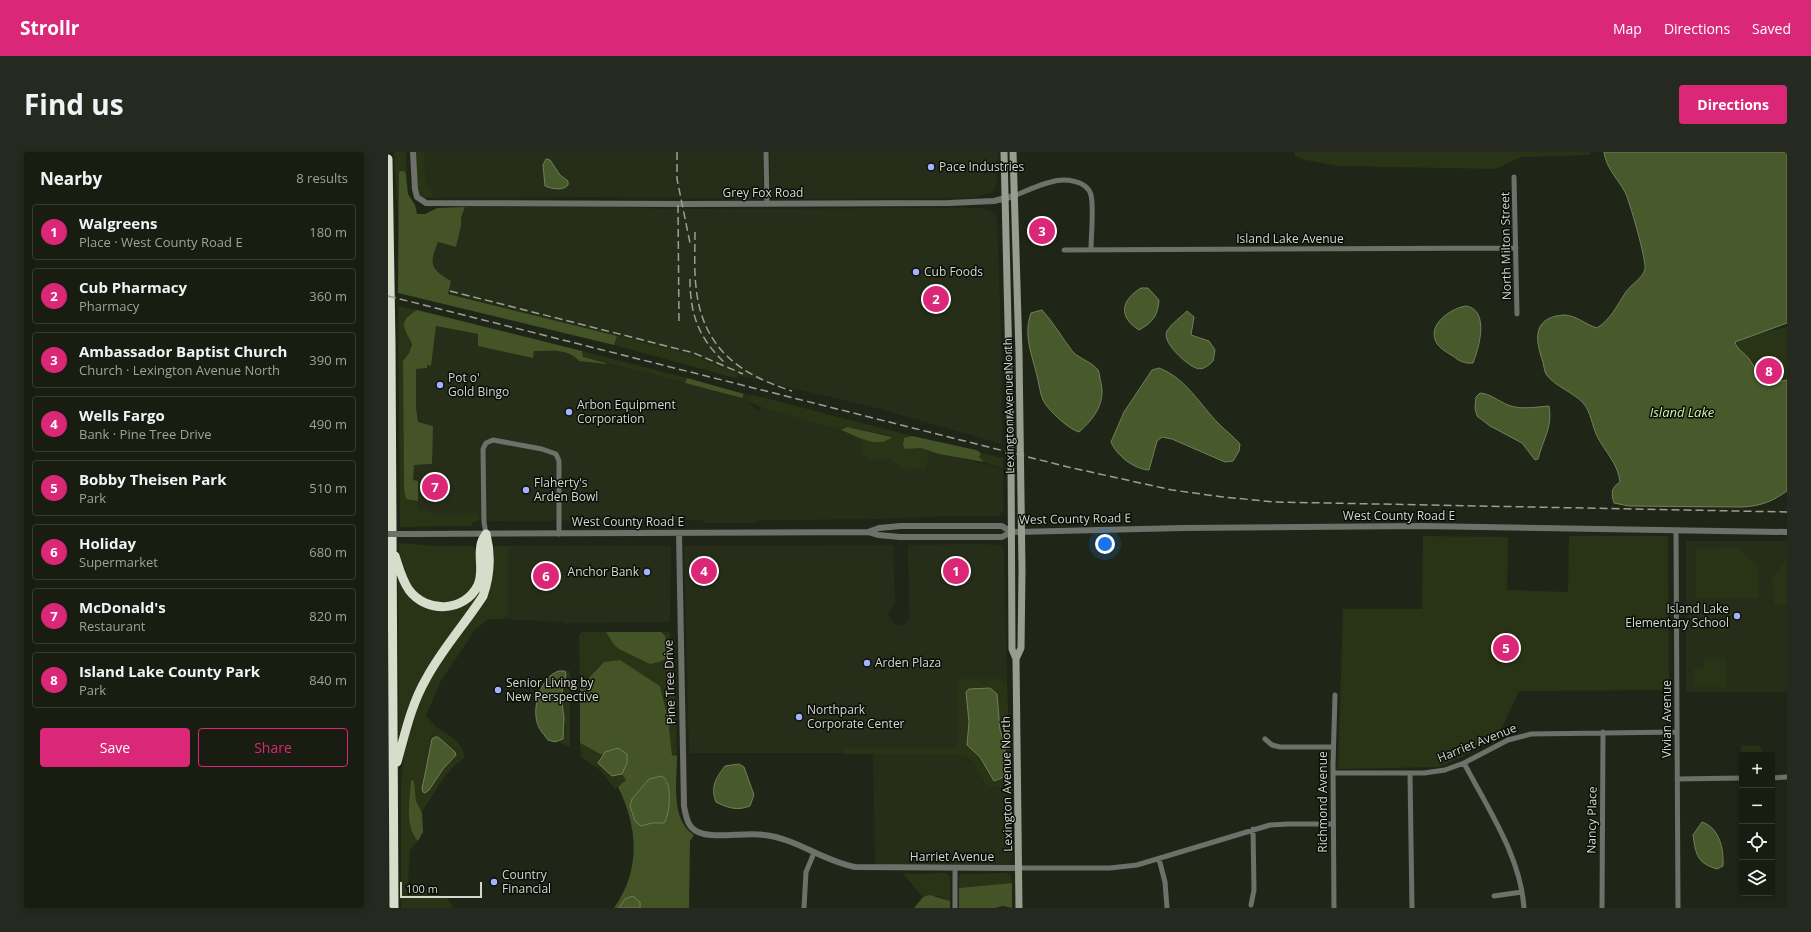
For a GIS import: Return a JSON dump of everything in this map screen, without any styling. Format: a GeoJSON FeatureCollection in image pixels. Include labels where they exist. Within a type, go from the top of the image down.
{"type":"FeatureCollection","features":[{"type":"Feature","properties":{"kind":"highway"},"geometry":{"type":"LineString","coordinates":[[390,152],[388,160],[394,908]]}},
{"type":"Feature","properties":{"kind":"highway"},"geometry":{"type":"LineString","coordinates":[[392,549],[406,585],[415,597],[428,605],[446,608],[465,600],[474,591],[478,584],[481,570],[481,545],[486,534]]}},
{"type":"Feature","properties":{"kind":"highway"},"geometry":{"type":"LineString","coordinates":[[394,773],[408,722],[425,680],[436,661],[483,596],[486,587],[488,565],[488,545],[486,534]]}},
{"type":"Feature","properties":{"kind":"main road","name":"Lexington Avenue North"},"geometry":{"type":"LineString","coordinates":[[1004,152],[1011,452],[1012,649],[1016,659],[1019,908]]}},
{"type":"Feature","properties":{"kind":"main road","name":"Lexington Avenue North"},"geometry":{"type":"LineString","coordinates":[[1013,152],[1019,353],[1022,532],[1021,648],[1016,659]]}},
{"type":"Feature","properties":{"kind":"street","name":"Grey Fox Road"},"geometry":{"type":"LineString","coordinates":[[413,152],[414,189],[417,197],[426,203],[767,204],[978,202],[994,201],[1014,196],[1052,181],[1073,181],[1083,184],[1089,190],[1092,199],[1091,250]]}},
{"type":"Feature","properties":{"kind":"street"},"geometry":{"type":"LineString","coordinates":[[766,152],[767,204]]}},
{"type":"Feature","properties":{"kind":"street","name":"North Milton Street"},"geometry":{"type":"LineString","coordinates":[[1514,177],[1517,314]]}},
{"type":"Feature","properties":{"kind":"street","name":"Island Lake Avenue"},"geometry":{"type":"LineString","coordinates":[[1064,250],[1516,248]]}},
{"type":"Feature","properties":{"kind":"street"},"geometry":{"type":"LineString","coordinates":[[486,534],[484,522],[484,449],[486,443],[493,440],[542,449],[556,454],[559,461],[559,534]]}},
{"type":"Feature","properties":{"kind":"street","name":"West County Road E"},"geometry":{"type":"LineString","coordinates":[[868,532],[879,528],[896,526],[1002,526],[1011,532]]}},
{"type":"Feature","properties":{"kind":"street","name":"West County Road E"},"geometry":{"type":"LineString","coordinates":[[388,534],[868,532],[878,535],[900,537],[1002,537],[1011,532],[1183,528],[1406,526],[1787,532]]}},
{"type":"Feature","properties":{"kind":"street","name":"Vivian Avenue"},"geometry":{"type":"LineString","coordinates":[[1676,530],[1678,908]]}},
{"type":"Feature","properties":{"kind":"street","name":"Pine Tree Drive"},"geometry":{"type":"LineString","coordinates":[[679,533],[684,806],[686,820],[692,828]]}},
{"type":"Feature","properties":{"kind":"street","name":"Richmond Avenue"},"geometry":{"type":"LineString","coordinates":[[1334,908],[1333,747],[1335,695]]}},
{"type":"Feature","properties":{"kind":"street","name":"Nancy Place"},"geometry":{"type":"LineString","coordinates":[[1602,908],[1603,732]]}},
{"type":"Feature","properties":{"kind":"street","name":"Harriet Avenue"},"geometry":{"type":"LineString","coordinates":[[1333,773],[1410,773],[1445,770],[1464,763],[1498,745],[1519,737],[1543,733],[1677,732]]}},
{"type":"Feature","properties":{"kind":"street"},"geometry":{"type":"LineString","coordinates":[[1265,740],[1272,745],[1280,747],[1333,747]]}},
{"type":"Feature","properties":{"kind":"street"},"geometry":{"type":"LineString","coordinates":[[1464,763],[1510,853],[1522,892],[1524,908]]}},
{"type":"Feature","properties":{"kind":"street"},"geometry":{"type":"LineString","coordinates":[[1410,773],[1412,908]]}},
{"type":"Feature","properties":{"kind":"street"},"geometry":{"type":"LineString","coordinates":[[1677,779],[1739,778]]}},
{"type":"Feature","properties":{"kind":"street"},"geometry":{"type":"LineString","coordinates":[[1775,778],[1787,778]]}},
{"type":"Feature","properties":{"kind":"street","name":"Harriet Avenue"},"geometry":{"type":"LineString","coordinates":[[692,828],[704,834],[752,833],[771,836],[791,842],[838,863],[855,867],[1110,868],[1137,865],[1253,829],[1280,824],[1333,824]]}},
{"type":"Feature","properties":{"kind":"street"},"geometry":{"type":"LineString","coordinates":[[1251,905],[1254,890],[1253,829]]}},
{"type":"Feature","properties":{"kind":"street"},"geometry":{"type":"LineString","coordinates":[[804,908],[806,872],[814,853]]}},
{"type":"Feature","properties":{"kind":"street"},"geometry":{"type":"LineString","coordinates":[[1159,859],[1165,882],[1167,908]]}},
{"type":"Feature","properties":{"kind":"street"},"geometry":{"type":"LineString","coordinates":[[955,868],[955,908]]}},
{"type":"Feature","properties":{"kind":"street"},"geometry":{"type":"LineString","coordinates":[[1494,896],[1522,892]]}},
{"type":"Feature","properties":{"kind":"shaded area"},"geometry":{"type":"Polygon","coordinates":[[[394,152],[406,152],[407,179],[406,175],[399,172],[399,233],[394,152]]]}},
{"type":"Feature","properties":{"kind":"shaded area"},"geometry":{"type":"Polygon","coordinates":[[[416,152],[424,152],[426,185],[430,186],[434,198],[423,197],[418,192],[416,152]]]}},
{"type":"Feature","properties":{"kind":"shaded area"},"geometry":{"type":"Polygon","coordinates":[[[424,152],[763,152],[763,194],[759,199],[593,197],[434,198],[426,186],[424,152]]]}},
{"type":"Feature","properties":{"kind":"shaded area"},"geometry":{"type":"Polygon","coordinates":[[[770,152],[998,152],[997,184],[994,190],[989,193],[973,198],[776,199],[770,195],[770,152]]]}},
{"type":"Feature","properties":{"kind":"shaded area"},"geometry":{"type":"Polygon","coordinates":[[[1294,152],[1590,152],[1590,155],[1521,157],[1496,169],[1338,166],[1306,160],[1295,156],[1294,152]]]}},
{"type":"Feature","properties":{"kind":"shaded area"},"geometry":{"type":"Polygon","coordinates":[[[399,172],[405,172],[408,194],[415,205],[417,214],[425,214],[437,208],[465,207],[461,218],[461,226],[456,247],[438,242],[433,256],[433,265],[435,269],[451,281],[448,294],[617,336],[614,345],[398,293],[399,172]]]}},
{"type":"Feature","properties":{"kind":"shaded area"},"geometry":{"type":"Polygon","coordinates":[[[465,207],[607,207],[669,209],[979,208],[991,211],[997,217],[1001,333],[1002,444],[877,408],[732,374],[699,358],[448,293],[451,281],[436,272],[433,267],[432,258],[437,242],[456,247],[461,226],[461,218],[465,207]]]}},
{"type":"Feature","properties":{"kind":"shaded area"},"geometry":{"type":"Polygon","coordinates":[[[398,306],[417,310],[408,315],[411,345],[410,350],[403,361],[404,490],[406,499],[418,501],[419,509],[425,509],[431,513],[478,513],[479,520],[472,523],[471,526],[400,527],[398,306]]]}},
{"type":"Feature","properties":{"kind":"shaded area"},"geometry":{"type":"Polygon","coordinates":[[[417,310],[582,351],[583,357],[606,364],[579,361],[570,354],[558,351],[534,351],[533,358],[478,346],[478,334],[436,326],[431,366],[427,365],[427,368],[416,369],[416,408],[418,422],[433,426],[432,464],[414,465],[413,480],[418,481],[418,501],[406,499],[404,490],[403,361],[409,353],[412,344],[404,325],[407,318],[417,310]]]}},
{"type":"Feature","properties":{"kind":"shaded area"},"geometry":{"type":"Polygon","coordinates":[[[436,326],[478,334],[533,358],[534,351],[561,351],[574,355],[579,361],[614,365],[742,398],[744,394],[751,395],[746,399],[758,412],[762,407],[841,430],[861,438],[861,448],[889,459],[908,470],[926,469],[927,455],[929,451],[1003,468],[1004,511],[998,516],[758,520],[756,523],[703,523],[703,520],[494,521],[479,520],[478,513],[431,513],[419,509],[418,481],[413,481],[413,465],[432,464],[418,422],[416,408],[416,369],[427,368],[427,365],[431,365],[436,326]]]}},
{"type":"Feature","properties":{"kind":"shaded area"},"geometry":{"type":"Polygon","coordinates":[[[1787,327],[1787,386],[1764,389],[1738,355],[1737,337],[1787,327]]]}},
{"type":"Feature","properties":{"kind":"shaded area"},"geometry":{"type":"Polygon","coordinates":[[[617,336],[699,358],[738,375],[737,378],[614,345],[617,336]]]}},
{"type":"Feature","properties":{"kind":"shaded area"},"geometry":{"type":"Polygon","coordinates":[[[582,351],[687,378],[685,383],[583,357],[582,351]]]}},
{"type":"Feature","properties":{"kind":"shaded area"},"geometry":{"type":"Polygon","coordinates":[[[687,378],[744,394],[742,398],[685,383],[687,378]]]}},
{"type":"Feature","properties":{"kind":"shaded area"},"geometry":{"type":"Polygon","coordinates":[[[753,395],[912,436],[904,438],[903,447],[921,448],[929,451],[927,455],[928,460],[926,469],[908,470],[889,459],[874,461],[862,455],[861,438],[872,442],[892,436],[847,427],[841,430],[763,408],[746,400],[747,397],[753,395]]]}},
{"type":"Feature","properties":{"kind":"shaded area"},"geometry":{"type":"Polygon","coordinates":[[[847,427],[892,437],[886,441],[880,442],[867,441],[841,430],[847,427]]]}},
{"type":"Feature","properties":{"kind":"shaded area"},"geometry":{"type":"Polygon","coordinates":[[[912,436],[976,450],[981,453],[979,457],[984,462],[939,454],[921,448],[905,449],[903,445],[904,438],[912,436]]]}},
{"type":"Feature","properties":{"kind":"shaded area"},"geometry":{"type":"Polygon","coordinates":[[[981,453],[1003,458],[1003,468],[984,462],[979,457],[981,453]]]}},
{"type":"Feature","properties":{"kind":"shaded area"},"geometry":{"type":"Polygon","coordinates":[[[1423,536],[1508,537],[1507,590],[1568,592],[1569,536],[1668,536],[1669,690],[1519,691],[1500,732],[1464,756],[1439,767],[1338,769],[1343,609],[1422,609],[1423,536]]]}},
{"type":"Feature","properties":{"kind":"shaded area","name":"Island Lake Elementary School"},"geometry":{"type":"Polygon","coordinates":[[[1686,541],[1787,541],[1787,692],[1686,692],[1686,541]]]}},
{"type":"Feature","properties":{"kind":"shaded area"},"geometry":{"type":"Polygon","coordinates":[[[399,543],[437,546],[473,546],[476,551],[477,577],[468,594],[453,603],[428,603],[411,588],[399,559],[399,543]]]}},
{"type":"Feature","properties":{"kind":"shaded area"},"geometry":{"type":"Polygon","coordinates":[[[984,544],[1002,546],[1004,553],[1007,682],[999,679],[958,680],[958,748],[843,748],[843,753],[691,753],[689,751],[684,546],[893,545],[895,605],[891,608],[888,615],[893,623],[899,626],[907,622],[910,618],[908,545],[984,544]]]}},
{"type":"Feature","properties":{"kind":"shaded area"},"geometry":{"type":"Polygon","coordinates":[[[495,546],[510,546],[508,556],[508,614],[504,619],[489,619],[474,630],[441,680],[426,716],[435,726],[458,743],[463,752],[464,758],[445,776],[421,812],[416,801],[414,781],[411,780],[413,836],[418,841],[410,850],[408,884],[412,891],[446,896],[454,908],[401,908],[401,784],[406,736],[428,678],[482,601],[492,550],[495,546]],[[434,738],[422,789],[429,790],[443,769],[456,755],[434,738]]]}},
{"type":"Feature","properties":{"kind":"shaded area"},"geometry":{"type":"Polygon","coordinates":[[[510,546],[671,546],[670,622],[565,624],[565,622],[516,620],[506,618],[508,614],[508,556],[510,546]]]}},
{"type":"Feature","properties":{"kind":"shaded area"},"geometry":{"type":"Polygon","coordinates":[[[1736,547],[1758,566],[1759,598],[1696,599],[1695,548],[1736,547]]]}},
{"type":"Feature","properties":{"kind":"shaded area"},"geometry":{"type":"Polygon","coordinates":[[[1787,559],[1787,604],[1774,605],[1772,577],[1787,559]]]}},
{"type":"Feature","properties":{"kind":"shaded area"},"geometry":{"type":"Polygon","coordinates":[[[398,576],[402,583],[438,610],[482,585],[478,597],[453,632],[401,734],[399,733],[398,576]]]}},
{"type":"Feature","properties":{"kind":"shaded area"},"geometry":{"type":"Polygon","coordinates":[[[582,632],[606,632],[614,645],[665,636],[661,632],[670,632],[673,672],[675,673],[677,756],[672,755],[668,718],[660,686],[620,660],[604,662],[580,687],[579,635],[582,632]]]}},
{"type":"Feature","properties":{"kind":"shaded area"},"geometry":{"type":"Polygon","coordinates":[[[606,632],[661,632],[665,636],[668,658],[650,664],[619,649],[614,645],[606,632]]]}},
{"type":"Feature","properties":{"kind":"shaded area"},"geometry":{"type":"Polygon","coordinates":[[[1704,659],[1726,659],[1726,687],[1694,687],[1694,668],[1703,668],[1704,659]]]}},
{"type":"Feature","properties":{"kind":"shaded area"},"geometry":{"type":"Polygon","coordinates":[[[620,660],[660,686],[668,718],[672,755],[677,756],[676,799],[678,810],[686,828],[694,835],[690,841],[689,908],[640,908],[640,906],[625,899],[619,908],[614,908],[623,894],[629,879],[634,848],[630,817],[618,787],[626,780],[622,774],[627,763],[605,752],[602,755],[580,743],[580,687],[604,662],[620,660]],[[667,780],[646,782],[634,796],[631,803],[631,809],[635,821],[647,824],[666,820],[670,797],[667,780]]]}},
{"type":"Feature","properties":{"kind":"shaded area"},"geometry":{"type":"Polygon","coordinates":[[[565,671],[570,671],[570,747],[559,742],[565,733],[561,696],[565,671]]]}},
{"type":"Feature","properties":{"kind":"shaded area"},"geometry":{"type":"Polygon","coordinates":[[[960,679],[999,679],[1007,682],[1011,786],[987,788],[973,761],[963,755],[843,754],[843,748],[958,748],[957,682],[960,679]],[[990,688],[969,689],[966,692],[969,722],[968,737],[975,751],[986,765],[991,777],[1005,761],[1005,746],[1000,730],[997,694],[990,688]]]}},
{"type":"Feature","properties":{"kind":"shaded area"},"geometry":{"type":"Polygon","coordinates":[[[580,743],[602,755],[599,759],[617,776],[622,774],[627,780],[615,789],[599,769],[581,757],[580,743]]]}},
{"type":"Feature","properties":{"kind":"shaded area"},"geometry":{"type":"Polygon","coordinates":[[[1741,745],[1759,746],[1764,752],[1741,752],[1741,745]]]}},
{"type":"Feature","properties":{"kind":"shaded area"},"geometry":{"type":"Polygon","coordinates":[[[873,754],[963,755],[973,761],[987,788],[1011,786],[1012,857],[1010,862],[1005,864],[875,864],[873,754]]]}},
{"type":"Feature","properties":{"kind":"shaded area"},"geometry":{"type":"Polygon","coordinates":[[[411,780],[414,781],[416,801],[422,813],[423,832],[418,841],[409,821],[411,780]]]}},
{"type":"Feature","properties":{"kind":"shaded area"},"geometry":{"type":"Polygon","coordinates":[[[947,873],[950,877],[950,901],[938,896],[923,897],[903,874],[947,873]]]}},
{"type":"Feature","properties":{"kind":"shaded area"},"geometry":{"type":"Polygon","coordinates":[[[1007,873],[1011,876],[1012,883],[959,888],[959,876],[962,874],[1007,873]]]}},
{"type":"Feature","properties":{"kind":"shaded area"},"geometry":{"type":"Polygon","coordinates":[[[1012,883],[1012,908],[1003,906],[995,908],[959,908],[959,888],[1012,883]]]}},
{"type":"Feature","properties":{"kind":"shaded area"},"geometry":{"type":"Polygon","coordinates":[[[930,895],[950,901],[950,908],[914,908],[923,897],[930,895]]]}},
{"type":"Feature","properties":{"kind":"water","name":"Island Lake"},"geometry":{"type":"Polygon","coordinates":[[[1604,152],[1787,152],[1787,323],[1735,342],[1737,347],[1749,359],[1759,377],[1765,383],[1768,385],[1787,380],[1787,491],[1777,498],[1761,504],[1743,507],[1629,506],[1614,503],[1612,491],[1620,482],[1619,475],[1614,463],[1597,436],[1590,415],[1580,400],[1550,379],[1546,374],[1538,346],[1538,331],[1541,325],[1546,320],[1554,317],[1568,315],[1597,328],[1610,317],[1626,291],[1644,273],[1645,264],[1634,218],[1625,192],[1607,163],[1604,152]]]}},
{"type":"Feature","properties":{"kind":"water"},"geometry":{"type":"Polygon","coordinates":[[[546,159],[550,160],[560,175],[568,181],[568,185],[566,187],[557,189],[545,186],[543,165],[546,159]]]}},
{"type":"Feature","properties":{"kind":"water"},"geometry":{"type":"Polygon","coordinates":[[[1141,288],[1148,288],[1159,300],[1154,318],[1151,322],[1139,330],[1128,320],[1125,314],[1125,309],[1129,298],[1141,288]]]}},
{"type":"Feature","properties":{"kind":"water"},"geometry":{"type":"Polygon","coordinates":[[[1466,306],[1473,309],[1478,314],[1481,330],[1478,348],[1473,363],[1465,363],[1445,351],[1438,345],[1434,331],[1441,319],[1447,314],[1460,307],[1466,306]]]}},
{"type":"Feature","properties":{"kind":"water"},"geometry":{"type":"Polygon","coordinates":[[[1042,310],[1073,352],[1093,365],[1099,372],[1102,387],[1101,402],[1095,415],[1079,432],[1069,427],[1054,414],[1043,400],[1041,394],[1029,345],[1028,329],[1031,313],[1042,310]]]}},
{"type":"Feature","properties":{"kind":"water"},"geometry":{"type":"Polygon","coordinates":[[[1187,311],[1194,317],[1191,335],[1209,341],[1215,350],[1213,361],[1208,366],[1199,369],[1181,358],[1171,347],[1166,336],[1167,331],[1171,326],[1187,311]]]}},
{"type":"Feature","properties":{"kind":"water"},"geometry":{"type":"Polygon","coordinates":[[[1159,368],[1169,372],[1185,385],[1212,417],[1240,444],[1239,451],[1233,461],[1225,462],[1172,439],[1162,437],[1157,441],[1149,470],[1132,464],[1117,452],[1111,442],[1124,412],[1152,370],[1159,368]]]}},
{"type":"Feature","properties":{"kind":"water"},"geometry":{"type":"Polygon","coordinates":[[[1480,393],[1488,395],[1513,407],[1528,408],[1549,406],[1549,427],[1538,459],[1535,460],[1522,443],[1490,426],[1477,416],[1475,408],[1476,397],[1480,393]]]}},
{"type":"Feature","properties":{"kind":"water"},"geometry":{"type":"Polygon","coordinates":[[[559,671],[565,671],[566,675],[561,696],[564,718],[563,739],[555,742],[548,740],[538,725],[536,710],[539,694],[547,679],[559,671]]]}},
{"type":"Feature","properties":{"kind":"water"},"geometry":{"type":"Polygon","coordinates":[[[990,688],[997,694],[1000,730],[1005,745],[1004,777],[994,781],[980,757],[967,745],[969,722],[966,692],[969,689],[990,688]]]}},
{"type":"Feature","properties":{"kind":"water"},"geometry":{"type":"Polygon","coordinates":[[[438,737],[455,752],[456,755],[443,769],[429,790],[425,793],[422,789],[432,739],[438,737]]]}},
{"type":"Feature","properties":{"kind":"water"},"geometry":{"type":"Polygon","coordinates":[[[618,748],[627,754],[627,763],[622,774],[612,776],[598,763],[605,752],[618,748]]]}},
{"type":"Feature","properties":{"kind":"water"},"geometry":{"type":"Polygon","coordinates":[[[739,764],[744,767],[754,795],[750,806],[733,808],[716,802],[714,797],[714,787],[719,775],[725,766],[739,764]]]}},
{"type":"Feature","properties":{"kind":"water"},"geometry":{"type":"Polygon","coordinates":[[[662,776],[668,785],[669,791],[669,806],[666,819],[664,823],[652,823],[641,826],[635,821],[630,806],[632,799],[649,779],[662,776]]]}},
{"type":"Feature","properties":{"kind":"water"},"geometry":{"type":"Polygon","coordinates":[[[1702,822],[1713,829],[1720,840],[1723,853],[1723,866],[1717,869],[1710,867],[1701,861],[1695,848],[1693,835],[1702,822]]]}},
{"type":"Feature","properties":{"kind":"water"},"geometry":{"type":"Polygon","coordinates":[[[633,896],[640,902],[640,908],[619,908],[625,899],[633,896]]]}},
{"type":"Feature","properties":{"kind":"railway"},"geometry":{"type":"LineString","coordinates":[[677,152],[677,179],[690,243]]}},
{"type":"Feature","properties":{"kind":"railway"},"geometry":{"type":"LineString","coordinates":[[678,205],[679,322]]}},
{"type":"Feature","properties":{"kind":"railway"},"geometry":{"type":"LineString","coordinates":[[695,232],[696,287],[700,308],[706,326],[715,342],[726,355],[739,366],[755,376],[792,391]]}},
{"type":"Feature","properties":{"kind":"railway"},"geometry":{"type":"LineString","coordinates":[[690,279],[692,304],[698,326],[709,345],[726,364]]}},
{"type":"Feature","properties":{"kind":"railway"},"geometry":{"type":"LineString","coordinates":[[450,291],[694,353],[743,374]]}},
{"type":"Feature","properties":{"kind":"railway"},"geometry":{"type":"LineString","coordinates":[[388,296],[1068,467],[1172,490],[1275,502],[1787,512]]}},
{"type":"Feature","properties":{"kind":"place","name":"Pace Industries"},"geometry":{"type":"Point","coordinates":[931,167]}},
{"type":"Feature","properties":{"kind":"place","name":"Ambassador Baptist Church"},"geometry":{"type":"Point","coordinates":[1042,231]}},
{"type":"Feature","properties":{"kind":"place","name":"Cub Foods"},"geometry":{"type":"Point","coordinates":[916,272]}},
{"type":"Feature","properties":{"kind":"place","name":"Cub Pharmacy"},"geometry":{"type":"Point","coordinates":[936,299]}},
{"type":"Feature","properties":{"kind":"place","name":"Island Lake County Park"},"geometry":{"type":"Point","coordinates":[1769,371]}},
{"type":"Feature","properties":{"kind":"place","name":"Pot o' Gold Bingo"},"geometry":{"type":"Point","coordinates":[440,385]}},
{"type":"Feature","properties":{"kind":"place","name":"Arbon Equipment Corporation"},"geometry":{"type":"Point","coordinates":[569,412]}},
{"type":"Feature","properties":{"kind":"place","name":"McDonald's"},"geometry":{"type":"Point","coordinates":[435,487]}},
{"type":"Feature","properties":{"kind":"place","name":"Flaherty's Arden Bowl"},"geometry":{"type":"Point","coordinates":[526,490]}},
{"type":"Feature","properties":{"kind":"place","name":"Wells Fargo"},"geometry":{"type":"Point","coordinates":[704,571]}},
{"type":"Feature","properties":{"kind":"place","name":"Walgreens"},"geometry":{"type":"Point","coordinates":[956,571]}},
{"type":"Feature","properties":{"kind":"place","name":"Anchor Bank"},"geometry":{"type":"Point","coordinates":[647,572]}},
{"type":"Feature","properties":{"kind":"place","name":"Holiday"},"geometry":{"type":"Point","coordinates":[546,576]}},
{"type":"Feature","properties":{"kind":"place","name":"Island Lake Elementary School"},"geometry":{"type":"Point","coordinates":[1737,616]}},
{"type":"Feature","properties":{"kind":"place","name":"Bobby Theisen Park"},"geometry":{"type":"Point","coordinates":[1506,648]}},
{"type":"Feature","properties":{"kind":"place","name":"Arden Plaza"},"geometry":{"type":"Point","coordinates":[867,663]}},
{"type":"Feature","properties":{"kind":"place","name":"Senior Living by New Perspective"},"geometry":{"type":"Point","coordinates":[498,690]}},
{"type":"Feature","properties":{"kind":"place","name":"Northpark Corporate Center"},"geometry":{"type":"Point","coordinates":[799,717]}},
{"type":"Feature","properties":{"kind":"place","name":"Country Financial"},"geometry":{"type":"Point","coordinates":[494,882]}}]}
